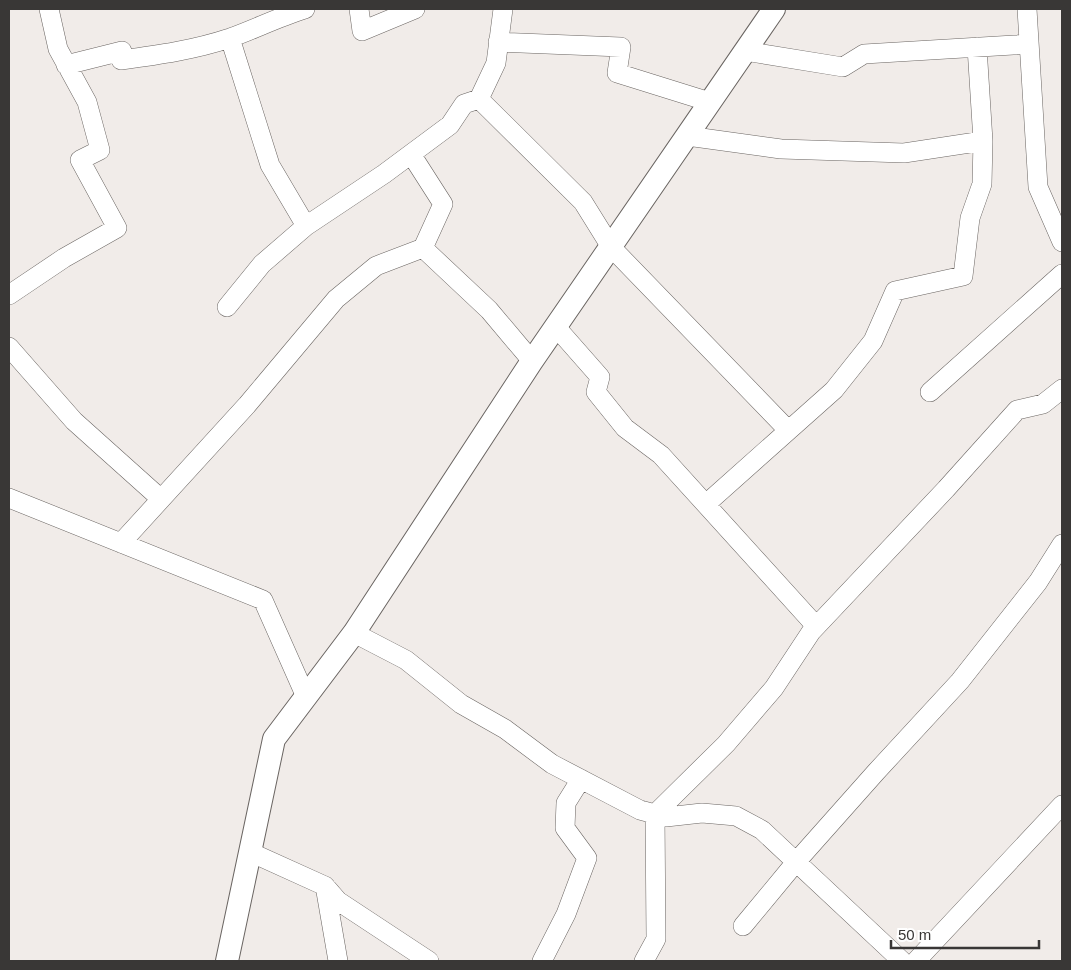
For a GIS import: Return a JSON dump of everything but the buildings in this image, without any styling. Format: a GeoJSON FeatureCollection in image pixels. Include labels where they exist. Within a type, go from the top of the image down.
{"type":"FeatureCollection","features":[{"type":"Feature","properties":{"kind":"street"},"geometry":{"type":"LineString","coordinates":[[9,295],[64,258],[116,228],[80,160],[100,150],[87,102],[58,49],[49,9]]}},
{"type":"Feature","properties":{"kind":"street"},"geometry":{"type":"LineString","coordinates":[[66,65],[122,51],[121,60],[178,52],[230,38],[305,9]]}},
{"type":"Feature","properties":{"kind":"street"},"geometry":{"type":"LineString","coordinates":[[359,9],[362,31],[416,9]]}},
{"type":"Feature","properties":{"kind":"street"},"geometry":{"type":"LineString","coordinates":[[227,306],[262,264],[306,226],[384,174],[450,125],[464,104],[480,99],[496,63],[503,9]]}},
{"type":"Feature","properties":{"kind":"street"},"geometry":{"type":"LineString","coordinates":[[227,961],[274,739],[354,633],[532,361],[774,9]]}},
{"type":"Feature","properties":{"kind":"street"},"geometry":{"type":"LineString","coordinates":[[1027,9],[1038,187],[1062,242]]}},
{"type":"Feature","properties":{"kind":"street"},"geometry":{"type":"LineString","coordinates":[[230,38],[270,166],[306,226]]}},
{"type":"Feature","properties":{"kind":"street"},"geometry":{"type":"LineString","coordinates":[[498,42],[621,47],[617,73],[710,102]]}},
{"type":"Feature","properties":{"kind":"street"},"geometry":{"type":"LineString","coordinates":[[745,51],[843,67],[864,54],[1029,44]]}},
{"type":"Feature","properties":{"kind":"street"},"geometry":{"type":"LineString","coordinates":[[706,504],[834,390],[873,342],[895,291],[963,276],[970,218],[982,184],[983,141],[977,47]]}},
{"type":"Feature","properties":{"kind":"street"},"geometry":{"type":"LineString","coordinates":[[480,99],[583,202],[611,247],[788,430]]}},
{"type":"Feature","properties":{"kind":"street"},"geometry":{"type":"LineString","coordinates":[[687,136],[781,149],[904,153],[983,141]]}},
{"type":"Feature","properties":{"kind":"street"},"geometry":{"type":"LineString","coordinates":[[121,543],[247,405],[336,299],[376,266],[423,248],[443,204],[411,154]]}},
{"type":"Feature","properties":{"kind":"street"},"geometry":{"type":"LineString","coordinates":[[423,248],[489,310],[532,361]]}},
{"type":"Feature","properties":{"kind":"street"},"geometry":{"type":"LineString","coordinates":[[930,392],[1062,274]]}},
{"type":"Feature","properties":{"kind":"street"},"geometry":{"type":"LineString","coordinates":[[556,328],[600,377],[596,392],[625,428],[661,455],[816,626]]}},
{"type":"Feature","properties":{"kind":"street"},"geometry":{"type":"LineString","coordinates":[[9,347],[74,421],[160,499]]}},
{"type":"Feature","properties":{"kind":"street"},"geometry":{"type":"LineString","coordinates":[[644,961],[656,939],[655,814],[726,744],[774,688],[816,626],[946,489],[1017,410],[1043,404],[1062,389]]}},
{"type":"Feature","properties":{"kind":"street"},"geometry":{"type":"LineString","coordinates":[[9,498],[263,600],[306,697]]}},
{"type":"Feature","properties":{"kind":"street"},"geometry":{"type":"LineString","coordinates":[[743,926],[796,862],[960,681],[1038,582],[1062,544]]}},
{"type":"Feature","properties":{"kind":"street"},"geometry":{"type":"LineString","coordinates":[[354,633],[406,660],[462,704],[505,729],[552,764],[640,810],[666,817],[702,813],[736,816],[762,830],[902,961]]}},
{"type":"Feature","properties":{"kind":"street"},"geometry":{"type":"LineString","coordinates":[[542,961],[566,914],[587,858],[565,828],[566,803],[581,779]]}},
{"type":"Feature","properties":{"kind":"street"},"geometry":{"type":"LineString","coordinates":[[916,961],[1062,805]]}},
{"type":"Feature","properties":{"kind":"street"},"geometry":{"type":"LineString","coordinates":[[250,852],[325,886],[338,900],[429,961]]}},
{"type":"Feature","properties":{"kind":"street"},"geometry":{"type":"LineString","coordinates":[[325,886],[338,961]]}}]}
